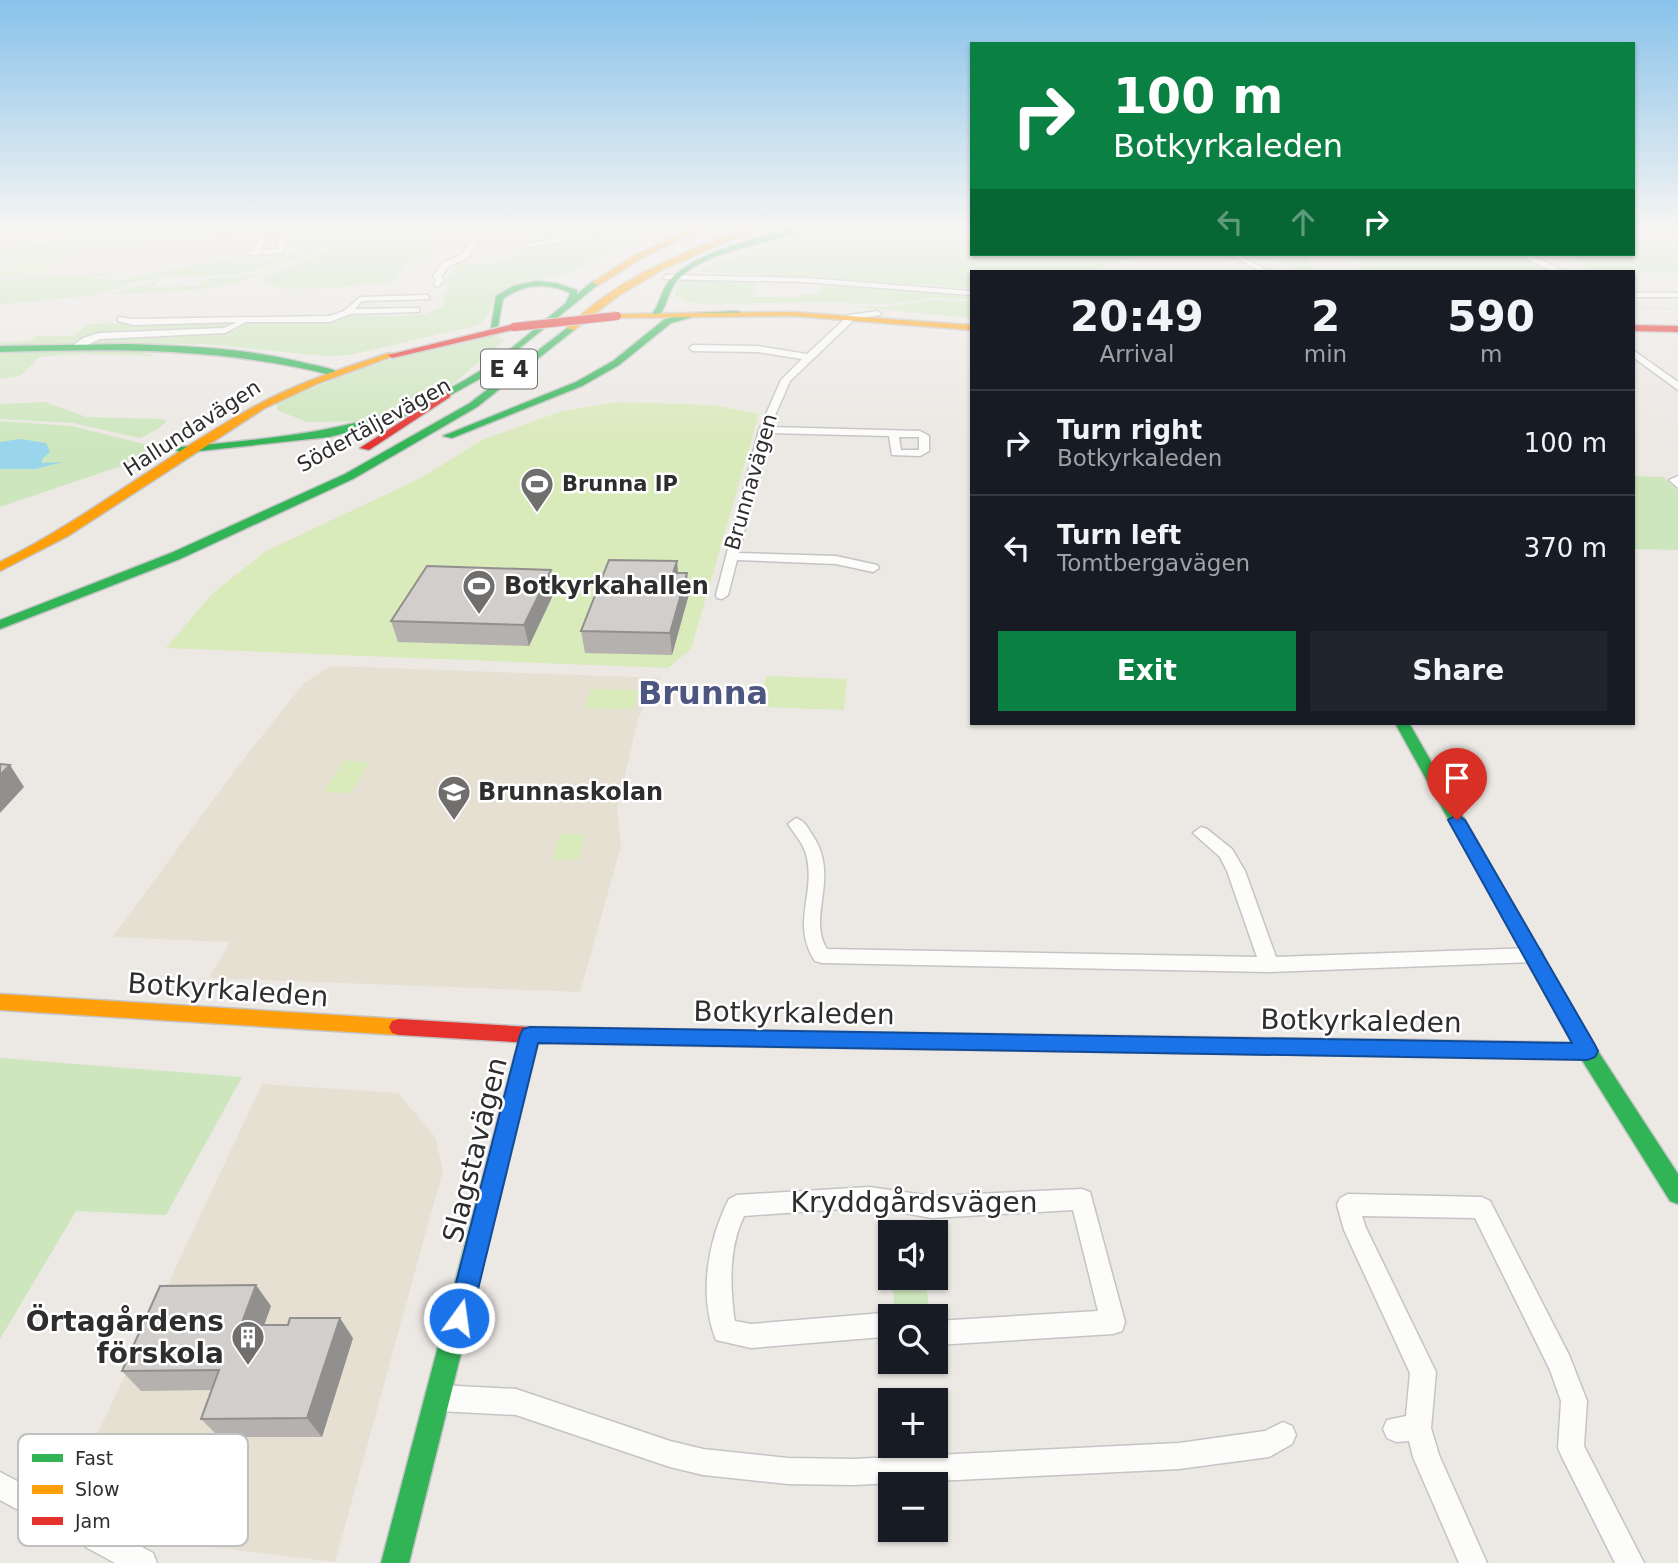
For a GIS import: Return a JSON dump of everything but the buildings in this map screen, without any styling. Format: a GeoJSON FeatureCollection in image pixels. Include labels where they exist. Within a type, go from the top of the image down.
{"type":"FeatureCollection","features":[{"type":"Feature","properties":{"kind":"main road"},"geometry":{"type":"LineString","coordinates":[[492,324],[498,300]]}},
{"type":"Feature","properties":{"kind":"main road"},"geometry":{"type":"LineString","coordinates":[[272,503],[447,395],[506,355],[574,300]]}},
{"type":"Feature","properties":{"kind":"main road","name":"Södertäljevägen"},"geometry":{"type":"LineString","coordinates":[[0,611],[130,563],[340,471],[445,413],[502,374],[593,300]]}},
{"type":"Feature","properties":{"kind":"main road","name":"E 4"},"geometry":{"type":"LineString","coordinates":[[379,461],[458,415],[505,383],[606,300]]}},
{"type":"Feature","properties":{"kind":"main road"},"geometry":{"type":"LineString","coordinates":[[650,334],[658,318],[662,300]]}},
{"type":"Feature","properties":{"kind":"main road","name":"Hallundavägen"},"geometry":{"type":"LineString","coordinates":[[492,324],[513,327],[626,313],[659,305],[737,310],[877,313],[970,322]]}},
{"type":"Feature","properties":{"kind":"main road"},"geometry":{"type":"LineString","coordinates":[[379,461],[571,388],[616,363],[664,323],[684,316],[737,310]]}},
{"type":"Feature","properties":{"kind":"main road","name":"Hallundavägen"},"geometry":{"type":"LineString","coordinates":[[0,567],[61,537],[124,497],[189,449],[213,427],[258,401],[405,346],[492,324],[626,313]]}},
{"type":"Feature","properties":{"kind":"main road","name":"Hallundavägen"},"geometry":{"type":"LineString","coordinates":[[846,314],[970,328]]}},
{"type":"Feature","properties":{"kind":"main road"},"geometry":{"type":"LineString","coordinates":[[1635,323],[1678,323]]}},
{"type":"Feature","properties":{"kind":"main road"},"geometry":{"type":"LineString","coordinates":[[1635,328],[1678,329]]}},
{"type":"Feature","properties":{"kind":"main road"},"geometry":{"type":"LineString","coordinates":[[0,349],[221,351],[275,357],[331,372]]}},
{"type":"Feature","properties":{"kind":"main road","name":"Hallundavägen"},"geometry":{"type":"LineString","coordinates":[[189,449],[331,372]]}},
{"type":"Feature","properties":{"kind":"main road"},"geometry":{"type":"LineString","coordinates":[[189,449],[268,443],[364,425],[398,416],[447,395]]}},
{"type":"Feature","properties":{"kind":"main road"},"geometry":{"type":"LineString","coordinates":[[233,424],[221,435],[222,442],[268,443]]}},
{"type":"Feature","properties":{"kind":"main road","name":"Södertäljevägen"},"geometry":{"type":"LineString","coordinates":[[0,625],[127,577],[230,533],[379,461]]}},
{"type":"Feature","properties":{"kind":"main road"},"geometry":{"type":"LineString","coordinates":[[1403,725],[1587,1051],[1678,1194]]}},
{"type":"Feature","properties":{"kind":"main road","name":"Botkyrkaleden"},"geometry":{"type":"LineString","coordinates":[[0,1002],[530,1035],[1587,1051]]}},
{"type":"Feature","properties":{"kind":"main road","name":"Slagstavägen"},"geometry":{"type":"LineString","coordinates":[[395,1563],[530,1035]]}},
{"type":"Feature","properties":{"kind":"street"},"geometry":{"type":"LineString","coordinates":[[350,312],[358,300]]}},
{"type":"Feature","properties":{"kind":"street"},"geometry":{"type":"LineString","coordinates":[[121,319],[133,322],[323,320],[350,312],[416,310]]}},
{"type":"Feature","properties":{"kind":"street","name":"Brunnavägen"},"geometry":{"type":"LineString","coordinates":[[722,595],[764,430],[776,396],[786,380],[846,314]]}},
{"type":"Feature","properties":{"kind":"street"},"geometry":{"type":"LineString","coordinates":[[74,348],[99,336],[225,330],[244,319]]}},
{"type":"Feature","properties":{"kind":"street"},"geometry":{"type":"LineString","coordinates":[[693,348],[757,349],[809,357]]}},
{"type":"Feature","properties":{"kind":"street"},"geometry":{"type":"LineString","coordinates":[[1635,355],[1678,387]]}},
{"type":"Feature","properties":{"kind":"street"},"geometry":{"type":"LineString","coordinates":[[764,430],[894,434]]}},
{"type":"Feature","properties":{"kind":"street"},"geometry":{"type":"LineString","coordinates":[[1678,479],[1674,480],[1678,485]]}},
{"type":"Feature","properties":{"kind":"street"},"geometry":{"type":"LineString","coordinates":[[731,556],[836,560],[873,568]]}},
{"type":"Feature","properties":{"kind":"street"},"geometry":{"type":"LineString","coordinates":[[796,824],[811,845],[816,858],[813,946],[822,956],[1269,965],[1534,955]]}},
{"type":"Feature","properties":{"kind":"street"},"geometry":{"type":"LineString","coordinates":[[1201,834],[1226,853],[1236,871],[1269,965]]}},
{"type":"Feature","properties":{"kind":"street","name":"Kryddgårdsvägen"},"geometry":{"type":"LineString","coordinates":[[878,1325],[751,1336],[726,1331],[720,1307],[719,1278],[727,1221],[737,1206],[869,1197],[932,1207],[1082,1199],[1114,1322],[948,1332]]}},
{"type":"Feature","properties":{"kind":"street"},"geometry":{"type":"LineString","coordinates":[[1473,1563],[1426,1457],[1407,1428],[1423,1372],[1355,1230],[1348,1205],[1482,1208],[1560,1364],[1574,1401],[1571,1448],[1630,1563]]}},
{"type":"Feature","properties":{"kind":"street"},"geometry":{"type":"LineString","coordinates":[[439,1398],[516,1402],[670,1454],[703,1462],[788,1471],[853,1472],[1179,1456],[1269,1444],[1283,1436]]}},
{"type":"Feature","properties":{"kind":"street"},"geometry":{"type":"LineString","coordinates":[[0,1485],[18,1495]]}},
{"type":"Feature","properties":{"kind":"street"},"geometry":{"type":"LineString","coordinates":[[112,1546],[143,1563]]}},
{"type":"Feature","properties":{"kind":"shaded area"},"geometry":{"type":"Polygon","coordinates":[[[331,666],[661,678],[650,693],[638,719],[617,809],[621,846],[580,992],[209,978],[230,942],[113,937],[235,770],[304,683],[331,666]]]}},
{"type":"Feature","properties":{"kind":"shaded area"},"geometry":{"type":"Polygon","coordinates":[[[262,1084],[398,1093],[435,1137],[443,1170],[335,1562],[202,1546],[248,1546],[248,1434],[97,1434],[262,1084]]]}},
{"type":"Feature","properties":{"kind":"green space"},"geometry":{"type":"Polygon","coordinates":[[[0,300],[49,300],[0,305],[0,300]]]}},
{"type":"Feature","properties":{"kind":"green space"},"geometry":{"type":"Polygon","coordinates":[[[444,300],[493,300],[489,315],[475,326],[349,355],[324,356],[203,344],[90,343],[98,338],[233,331],[251,321],[330,321],[347,316],[408,316],[425,314],[444,306],[444,300]]]}},
{"type":"Feature","properties":{"kind":"green space"},"geometry":{"type":"Polygon","coordinates":[[[684,300],[918,300],[889,304],[684,300]]]}},
{"type":"Feature","properties":{"kind":"green space"},"geometry":{"type":"Polygon","coordinates":[[[932,300],[970,301],[970,318],[848,306],[887,307],[932,300]]]}},
{"type":"Feature","properties":{"kind":"green space"},"geometry":{"type":"Polygon","coordinates":[[[234,323],[222,327],[122,330],[92,335],[72,345],[0,346],[0,342],[30,341],[35,336],[74,336],[88,324],[234,323]]]}},
{"type":"Feature","properties":{"kind":"green space"},"geometry":{"type":"Polygon","coordinates":[[[495,335],[504,340],[453,384],[365,421],[307,422],[277,410],[277,403],[357,371],[438,346],[495,335]]]}},
{"type":"Feature","properties":{"kind":"green space"},"geometry":{"type":"Polygon","coordinates":[[[138,351],[155,356],[81,354],[40,357],[20,376],[0,379],[0,352],[138,351]]]}},
{"type":"Feature","properties":{"kind":"green space"},"geometry":{"type":"Polygon","coordinates":[[[45,402],[86,417],[167,421],[140,438],[73,423],[0,419],[0,404],[45,402]]]}},
{"type":"Feature","properties":{"kind":"green space","name":"Brunna IP"},"geometry":{"type":"Polygon","coordinates":[[[617,402],[713,405],[759,414],[691,649],[668,668],[166,648],[213,593],[266,551],[423,477],[482,440],[562,411],[617,402]]]}},
{"type":"Feature","properties":{"kind":"green space"},"geometry":{"type":"Polygon","coordinates":[[[0,421],[72,426],[156,447],[121,466],[0,507],[0,421]]]}},
{"type":"Feature","properties":{"kind":"green space"},"geometry":{"type":"Polygon","coordinates":[[[1635,476],[1663,477],[1678,491],[1678,550],[1635,549],[1635,476]]]}},
{"type":"Feature","properties":{"kind":"green space"},"geometry":{"type":"Polygon","coordinates":[[[766,676],[847,679],[844,710],[760,707],[766,676]]]}},
{"type":"Feature","properties":{"kind":"green space"},"geometry":{"type":"Polygon","coordinates":[[[591,689],[639,690],[633,709],[584,708],[591,689]]]}},
{"type":"Feature","properties":{"kind":"green space"},"geometry":{"type":"Polygon","coordinates":[[[344,761],[369,762],[351,793],[324,792],[344,761]]]}},
{"type":"Feature","properties":{"kind":"green space"},"geometry":{"type":"Polygon","coordinates":[[[560,834],[585,834],[578,860],[552,860],[560,834]]]}},
{"type":"Feature","properties":{"kind":"green space"},"geometry":{"type":"Polygon","coordinates":[[[0,1058],[242,1077],[166,1215],[76,1211],[0,1339],[0,1058]]]}},
{"type":"Feature","properties":{"kind":"green space"},"geometry":{"type":"Polygon","coordinates":[[[892,1290],[927,1290],[929,1304],[894,1304],[892,1290]]]}},
{"type":"Feature","properties":{"kind":"water"},"geometry":{"type":"Polygon","coordinates":[[[20,439],[46,443],[50,452],[42,459],[42,463],[63,462],[35,469],[0,469],[0,442],[20,439]]]}},
{"type":"Feature","properties":{"kind":"railway"},"geometry":{"type":"LineString","coordinates":[[1635,308],[1678,309]]}},
{"type":"Feature","properties":{"kind":"traffic: fast"},"geometry":{"type":"LineString","coordinates":[[494,326],[499,300]]}},
{"type":"Feature","properties":{"kind":"traffic: fast"},"geometry":{"type":"LineString","coordinates":[[181,450],[329,434],[424,406],[482,374],[575,300]]}},
{"type":"Feature","properties":{"kind":"traffic: fast"},"geometry":{"type":"LineString","coordinates":[[656,314],[664,300]]}},
{"type":"Feature","properties":{"kind":"traffic: fast"},"geometry":{"type":"LineString","coordinates":[[448,436],[579,384],[616,363],[668,321],[693,315],[738,313]]}},
{"type":"Feature","properties":{"kind":"traffic: fast"},"geometry":{"type":"LineString","coordinates":[[0,625],[176,556],[349,476],[404,447],[473,405],[571,328]]}},
{"type":"Feature","properties":{"kind":"traffic: fast"},"geometry":{"type":"LineString","coordinates":[[0,349],[127,347],[210,350],[294,362],[335,373]]}},
{"type":"Feature","properties":{"kind":"traffic: fast"},"geometry":{"type":"LineString","coordinates":[[1403,725],[1587,1051],[1678,1194]]}},
{"type":"Feature","properties":{"kind":"traffic: fast"},"geometry":{"type":"LineString","coordinates":[[395,1563],[530,1035]]}},
{"type":"Feature","properties":{"kind":"traffic: slow"},"geometry":{"type":"LineString","coordinates":[[571,328],[608,300]]}},
{"type":"Feature","properties":{"kind":"traffic: slow"},"geometry":{"type":"LineString","coordinates":[[617,316],[793,314],[970,328]]}},
{"type":"Feature","properties":{"kind":"traffic: slow"},"geometry":{"type":"LineString","coordinates":[[0,567],[64,533],[261,406],[316,381],[392,355]]}},
{"type":"Feature","properties":{"kind":"traffic: slow"},"geometry":{"type":"LineString","coordinates":[[0,1002],[399,1027]]}},
{"type":"Feature","properties":{"kind":"traffic: slow"},"geometry":{"type":"LineString","coordinates":[[714,1038],[1183,1045]]}},
{"type":"Feature","properties":{"kind":"traffic: slow"},"geometry":{"type":"LineString","coordinates":[[1414,1048],[1587,1051]]}},
{"type":"Feature","properties":{"kind":"traffic: jam"},"geometry":{"type":"LineString","coordinates":[[514,327],[617,316]]}},
{"type":"Feature","properties":{"kind":"traffic: jam"},"geometry":{"type":"LineString","coordinates":[[392,355],[514,327]]}},
{"type":"Feature","properties":{"kind":"traffic: jam"},"geometry":{"type":"LineString","coordinates":[[1635,328],[1678,329]]}},
{"type":"Feature","properties":{"kind":"traffic: jam"},"geometry":{"type":"LineString","coordinates":[[365,448],[447,395]]}},
{"type":"Feature","properties":{"kind":"traffic: jam"},"geometry":{"type":"LineString","coordinates":[[399,1027],[530,1035],[714,1038]]}},
{"type":"Feature","properties":{"kind":"traffic: jam"},"geometry":{"type":"LineString","coordinates":[[1183,1045],[1414,1048]]}},
{"type":"Feature","properties":{"kind":"place","name":"Brunna IP"},"geometry":{"type":"Point","coordinates":[537,514]}},
{"type":"Feature","properties":{"kind":"place","name":"Botkyrkahallen"},"geometry":{"type":"Point","coordinates":[479,616]}},
{"type":"Feature","properties":{"kind":"place","name":"Brunnaskolan"},"geometry":{"type":"Point","coordinates":[454,822]}},
{"type":"Feature","properties":{"kind":"place","name":"Örtagårdens förskola"},"geometry":{"type":"Point","coordinates":[248,1367]}},
{"type":"Feature","properties":{"kind":"district","name":"Brunna"},"geometry":{"type":"Point","coordinates":[703,693]}},
{"type":"Feature","properties":{"kind":"route"},"geometry":{"type":"LineString","coordinates":[[459,1318],[530,1035],[1587,1051],[1457,820]]}}]}
